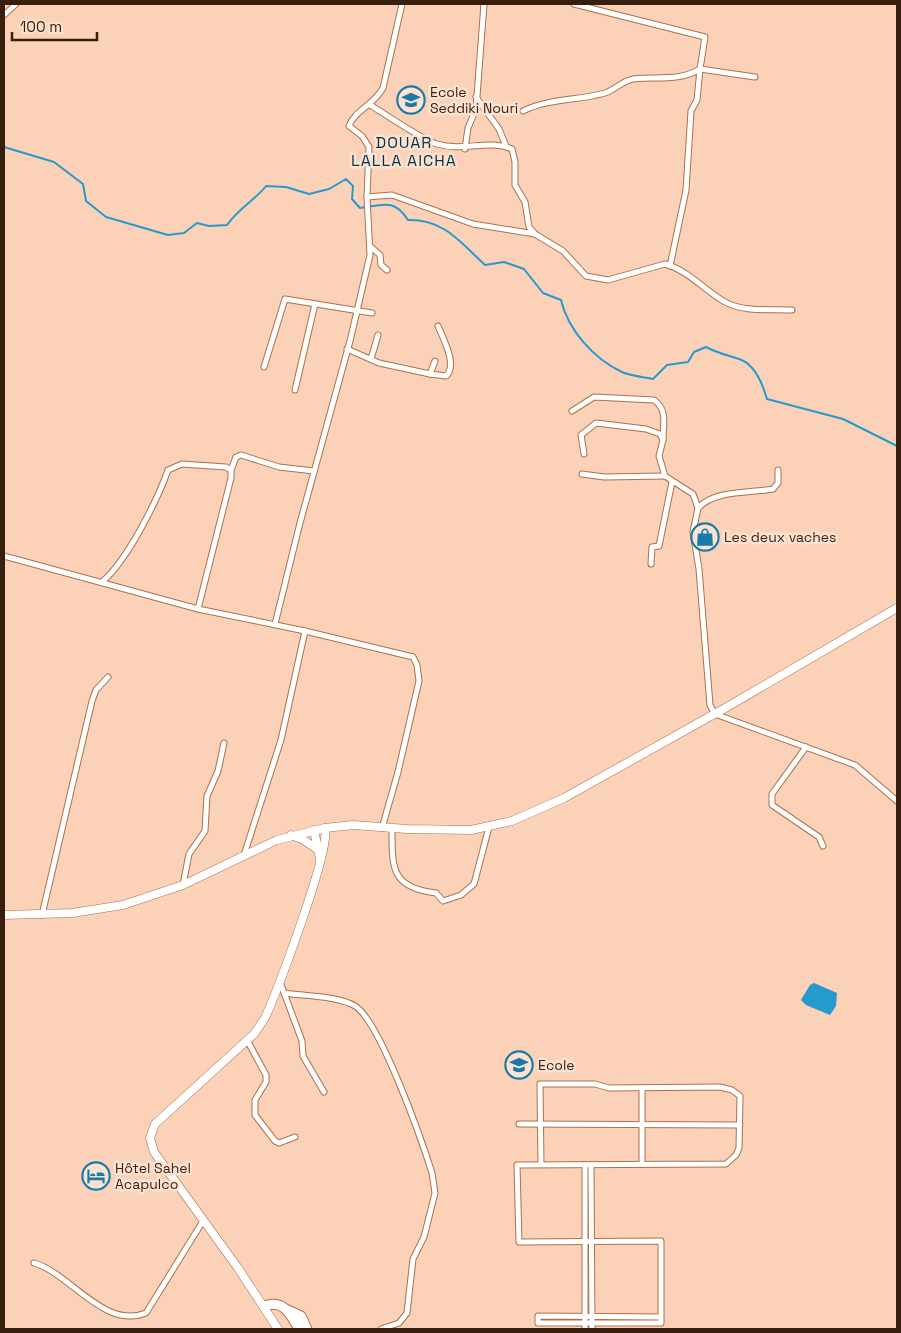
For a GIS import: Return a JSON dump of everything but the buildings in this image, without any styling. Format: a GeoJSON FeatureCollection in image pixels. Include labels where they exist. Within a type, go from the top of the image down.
{"type":"FeatureCollection","features":[{"type":"Feature","properties":{"kind":"highway"},"geometry":{"type":"LineString","coordinates":[[264,1306],[277,1303],[298,1314],[308,1329]]}},
{"type":"Feature","properties":{"kind":"highway"},"geometry":{"type":"LineString","coordinates":[[288,1310],[299,1329]]}},
{"type":"Feature","properties":{"kind":"main road"},"geometry":{"type":"LineString","coordinates":[[4,915],[80,912],[123,905],[183,885],[244,855],[291,835],[314,830],[337,826],[439,830],[489,827],[512,821],[564,798],[897,608]]}},
{"type":"Feature","properties":{"kind":"main road"},"geometry":{"type":"LineString","coordinates":[[321,847],[337,826]]}},
{"type":"Feature","properties":{"kind":"main road"},"geometry":{"type":"LineString","coordinates":[[278,1329],[264,1306],[154,1152],[150,1143],[150,1133],[158,1120],[247,1040],[265,1018],[280,982],[320,859],[325,828]]}},
{"type":"Feature","properties":{"kind":"main road"},"geometry":{"type":"LineString","coordinates":[[314,830],[321,847]]}},
{"type":"Feature","properties":{"kind":"main road"},"geometry":{"type":"LineString","coordinates":[[291,835],[321,847]]}},
{"type":"Feature","properties":{"kind":"street"},"geometry":{"type":"LineString","coordinates":[[4,15],[16,4]]}},
{"type":"Feature","properties":{"kind":"street"},"geometry":{"type":"LineString","coordinates":[[275,624],[347,349],[370,246],[367,197],[369,148],[362,136],[348,126],[354,116],[370,105],[382,88],[402,4]]}},
{"type":"Feature","properties":{"kind":"street"},"geometry":{"type":"LineString","coordinates":[[465,149],[468,128],[476,109],[484,4]]}},
{"type":"Feature","properties":{"kind":"street"},"geometry":{"type":"LineString","coordinates":[[574,4],[705,37],[697,100],[691,111],[686,190],[670,266]]}},
{"type":"Feature","properties":{"kind":"street"},"geometry":{"type":"LineString","coordinates":[[523,111],[546,102],[577,99],[608,92],[627,80],[685,77],[700,69],[755,78]]}},
{"type":"Feature","properties":{"kind":"street"},"geometry":{"type":"LineString","coordinates":[[476,96],[499,130],[506,146]]}},
{"type":"Feature","properties":{"kind":"street"},"geometry":{"type":"LineString","coordinates":[[370,105],[436,144],[465,149],[500,144],[512,149],[515,162],[515,185],[525,202],[529,227],[535,234],[563,251],[586,276],[608,280],[657,265],[670,266],[729,304],[752,308],[792,310]]}},
{"type":"Feature","properties":{"kind":"street"},"geometry":{"type":"LineString","coordinates":[[367,197],[392,195],[473,224],[535,234]]}},
{"type":"Feature","properties":{"kind":"street"},"geometry":{"type":"LineString","coordinates":[[370,246],[380,255],[381,265],[387,270]]}},
{"type":"Feature","properties":{"kind":"street"},"geometry":{"type":"LineString","coordinates":[[264,367],[285,299],[372,313]]}},
{"type":"Feature","properties":{"kind":"street"},"geometry":{"type":"LineString","coordinates":[[295,390],[315,304]]}},
{"type":"Feature","properties":{"kind":"street"},"geometry":{"type":"LineString","coordinates":[[347,349],[371,359],[430,374],[446,376],[450,370],[450,362],[438,326]]}},
{"type":"Feature","properties":{"kind":"street"},"geometry":{"type":"LineString","coordinates":[[371,359],[378,335]]}},
{"type":"Feature","properties":{"kind":"street"},"geometry":{"type":"LineString","coordinates":[[430,374],[435,361]]}},
{"type":"Feature","properties":{"kind":"street"},"geometry":{"type":"LineString","coordinates":[[572,411],[594,397],[654,400],[659,404],[665,418],[659,456],[665,476],[693,494],[698,508],[693,532],[699,568],[710,705],[714,714],[855,765],[897,801]]}},
{"type":"Feature","properties":{"kind":"street"},"geometry":{"type":"LineString","coordinates":[[584,454],[581,435],[596,423],[646,429],[660,434],[663,440]]}},
{"type":"Feature","properties":{"kind":"street"},"geometry":{"type":"LineString","coordinates":[[198,609],[231,470],[236,457],[241,455],[279,467],[314,471]]}},
{"type":"Feature","properties":{"kind":"street"},"geometry":{"type":"LineString","coordinates":[[102,582],[112,573],[160,495],[168,470],[182,464],[226,467],[231,470]]}},
{"type":"Feature","properties":{"kind":"street"},"geometry":{"type":"LineString","coordinates":[[698,508],[710,500],[723,496],[774,488],[778,483],[778,470]]}},
{"type":"Feature","properties":{"kind":"street"},"geometry":{"type":"LineString","coordinates":[[582,474],[604,477],[665,476]]}},
{"type":"Feature","properties":{"kind":"street"},"geometry":{"type":"LineString","coordinates":[[651,564],[652,548],[659,546],[672,482]]}},
{"type":"Feature","properties":{"kind":"street"},"geometry":{"type":"LineString","coordinates":[[4,556],[198,609],[275,624],[413,658],[418,665],[419,681],[398,772],[382,828]]}},
{"type":"Feature","properties":{"kind":"street"},"geometry":{"type":"LineString","coordinates":[[244,855],[280,740],[305,631]]}},
{"type":"Feature","properties":{"kind":"street"},"geometry":{"type":"LineString","coordinates":[[42,915],[92,701],[96,690],[108,677]]}},
{"type":"Feature","properties":{"kind":"street"},"geometry":{"type":"LineString","coordinates":[[183,885],[189,854],[205,831],[207,796],[218,770],[224,743]]}},
{"type":"Feature","properties":{"kind":"street"},"geometry":{"type":"LineString","coordinates":[[806,747],[772,794],[772,805],[819,836],[823,846]]}},
{"type":"Feature","properties":{"kind":"street"},"geometry":{"type":"LineString","coordinates":[[392,829],[392,858],[397,875],[410,888],[436,893],[443,901],[461,895],[474,884],[489,827]]}},
{"type":"Feature","properties":{"kind":"street"},"geometry":{"type":"LineString","coordinates":[[280,982],[302,1041],[303,1056],[324,1092]]}},
{"type":"Feature","properties":{"kind":"street"},"geometry":{"type":"LineString","coordinates":[[284,993],[346,1002],[360,1010],[386,1052],[432,1173],[435,1193],[424,1237],[412,1259],[407,1314],[399,1323],[381,1329]]}},
{"type":"Feature","properties":{"kind":"street"},"geometry":{"type":"LineString","coordinates":[[247,1040],[266,1075],[266,1082],[255,1100],[255,1115],[279,1143],[295,1137]]}},
{"type":"Feature","properties":{"kind":"street"},"geometry":{"type":"LineString","coordinates":[[541,1165],[540,1084],[595,1084],[608,1088],[712,1087],[732,1090],[741,1099],[738,1151],[726,1164],[642,1164],[588,1165],[541,1165],[517,1165],[519,1242],[661,1241],[661,1323],[588,1327],[538,1323],[538,1316],[660,1317]]}},
{"type":"Feature","properties":{"kind":"street"},"geometry":{"type":"LineString","coordinates":[[642,1088],[642,1164]]}},
{"type":"Feature","properties":{"kind":"street"},"geometry":{"type":"LineString","coordinates":[[519,1124],[540,1126],[740,1125]]}},
{"type":"Feature","properties":{"kind":"street"},"geometry":{"type":"LineString","coordinates":[[591,1125],[591,1134]]}},
{"type":"Feature","properties":{"kind":"street"},"geometry":{"type":"LineString","coordinates":[[588,1165],[588,1327]]}},
{"type":"Feature","properties":{"kind":"street"},"geometry":{"type":"LineString","coordinates":[[34,1263],[46,1267],[104,1309],[124,1315],[138,1316],[146,1313],[203,1221]]}},
{"type":"Feature","properties":{"kind":"water"},"geometry":{"type":"Polygon","coordinates":[[[814,983],[837,993],[836,1006],[830,1015],[806,1005],[801,1000],[810,985],[814,983]]]}},
{"type":"Feature","properties":{"kind":"waterway"},"geometry":{"type":"LineString","coordinates":[[4,147],[54,162],[83,184],[86,201],[106,217],[168,235],[184,233],[197,223],[209,226],[227,225],[266,186],[286,187],[309,194],[329,189],[346,179],[353,186],[352,199],[360,208],[382,205],[393,206],[398,208],[408,220],[432,223],[451,233],[485,265],[504,262],[524,269],[543,293],[561,300],[564,311],[576,333],[592,351],[622,372],[653,379],[667,365],[688,362],[694,352],[706,347],[750,365],[761,382],[767,399],[843,419],[897,446]]}},
{"type":"Feature","properties":{"kind":"place","name":"Ecole Seddiki Nouri"},"geometry":{"type":"Point","coordinates":[411,100]}},
{"type":"Feature","properties":{"kind":"place","name":"Les deux vaches"},"geometry":{"type":"Point","coordinates":[705,537]}},
{"type":"Feature","properties":{"kind":"place","name":"Ecole"},"geometry":{"type":"Point","coordinates":[519,1065]}},
{"type":"Feature","properties":{"kind":"place","name":"Hôtel Sahel Acapulco"},"geometry":{"type":"Point","coordinates":[96,1176]}},
{"type":"Feature","properties":{"kind":"district","name":"DOUAR LALLA AICHA"},"geometry":{"type":"Point","coordinates":[404,151]}}]}
